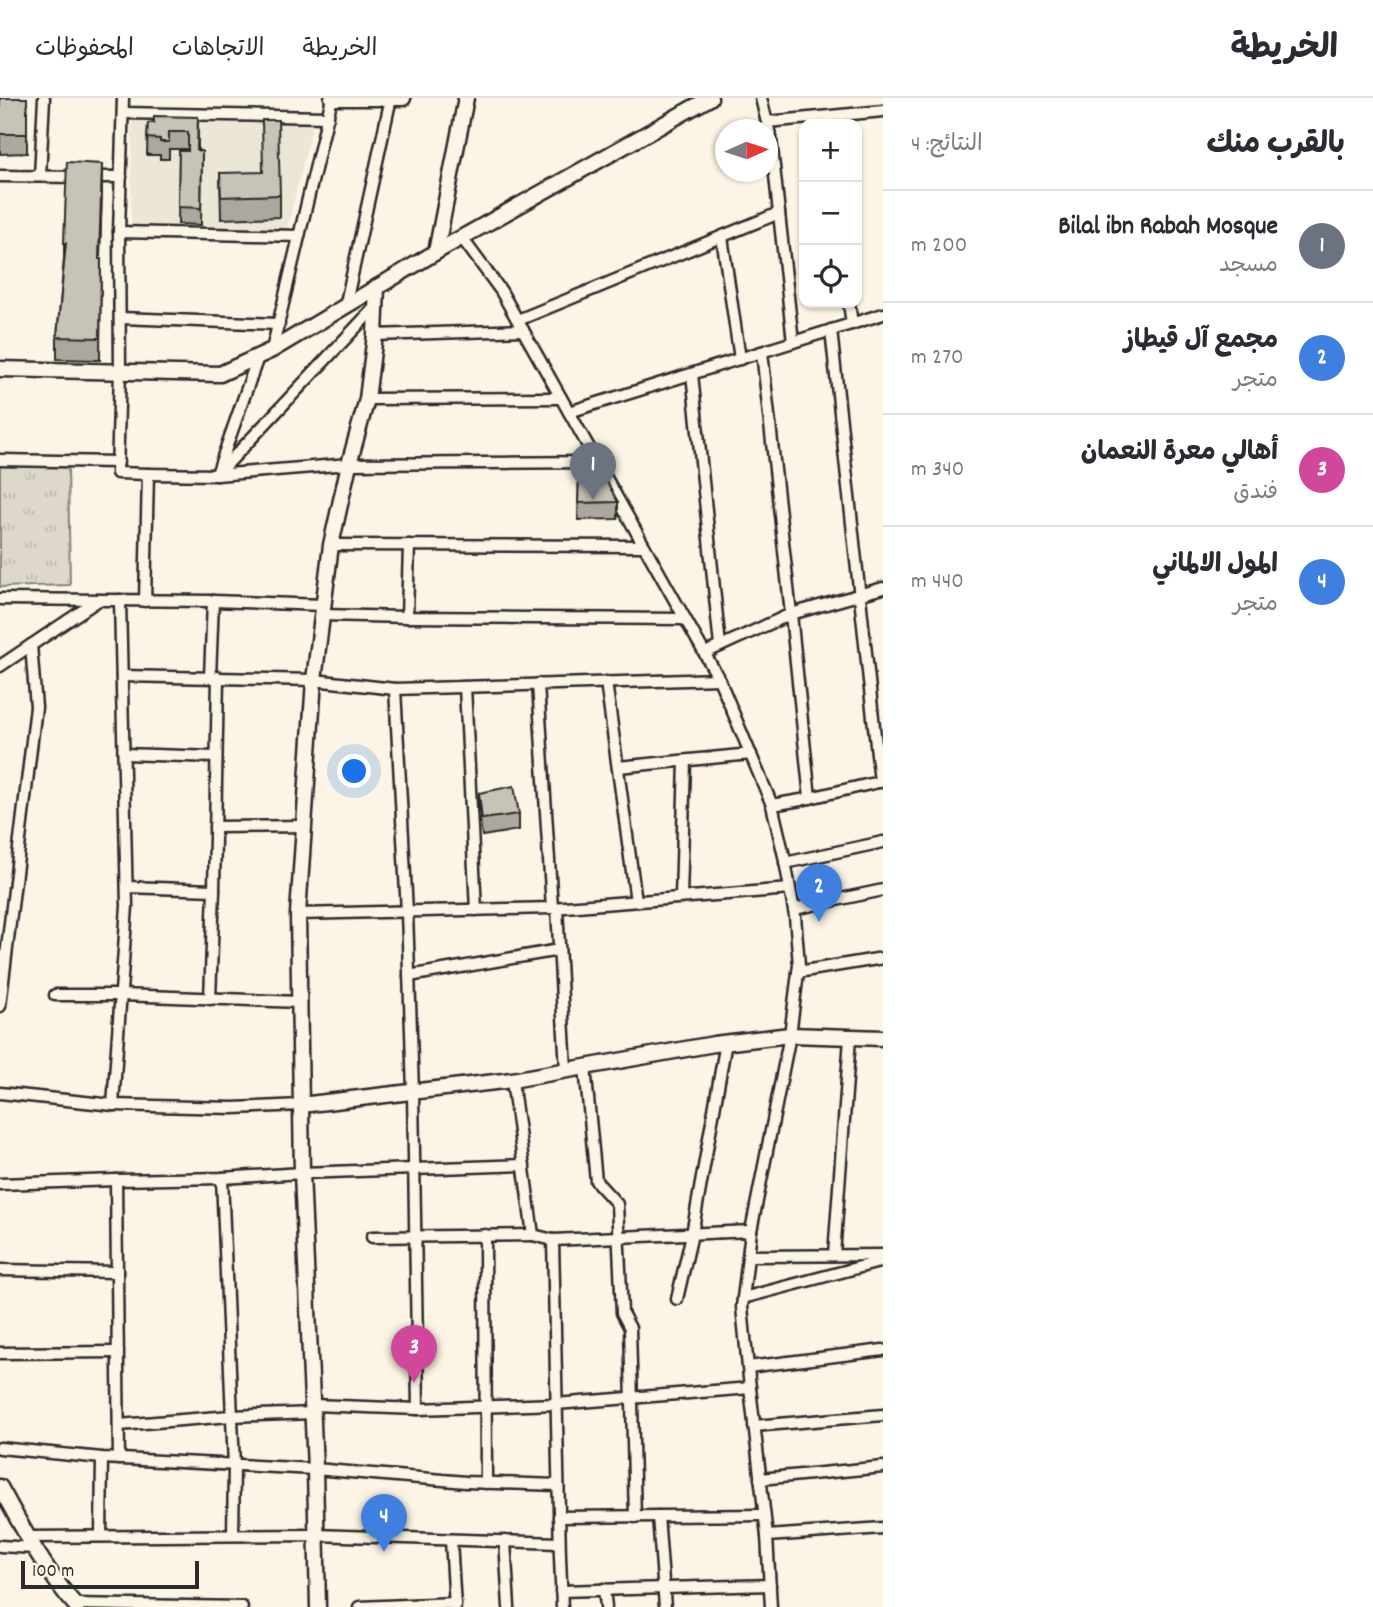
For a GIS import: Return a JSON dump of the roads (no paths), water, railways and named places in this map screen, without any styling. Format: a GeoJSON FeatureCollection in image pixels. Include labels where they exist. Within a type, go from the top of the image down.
{"type":"FeatureCollection","features":[{"type":"Feature","properties":{"kind":"street"},"geometry":{"type":"LineString","coordinates":[[40,176],[44,98]]}},
{"type":"Feature","properties":{"kind":"street"},"geometry":{"type":"LineString","coordinates":[[123,98],[117,473],[216,475],[349,464],[596,462]]}},
{"type":"Feature","properties":{"kind":"street"},"geometry":{"type":"LineString","coordinates":[[272,350],[332,98],[395,98],[345,307]]}},
{"type":"Feature","properties":{"kind":"street"},"geometry":{"type":"LineString","coordinates":[[436,252],[466,98]]}},
{"type":"Feature","properties":{"kind":"street"},"geometry":{"type":"LineString","coordinates":[[0,369],[220,374],[272,350],[436,252],[710,98]]}},
{"type":"Feature","properties":{"kind":"street"},"geometry":{"type":"LineString","coordinates":[[761,98],[766,119]]}},
{"type":"Feature","properties":{"kind":"street"},"geometry":{"type":"LineString","coordinates":[[831,119],[883,111]]}},
{"type":"Feature","properties":{"kind":"street"},"geometry":{"type":"LineString","coordinates":[[123,113],[328,117]]}},
{"type":"Feature","properties":{"kind":"street"},"geometry":{"type":"LineString","coordinates":[[778,122],[799,121]]}},
{"type":"Feature","properties":{"kind":"street"},"geometry":{"type":"LineString","coordinates":[[0,176],[121,177]]}},
{"type":"Feature","properties":{"kind":"street"},"geometry":{"type":"LineString","coordinates":[[776,182],[793,342]]}},
{"type":"Feature","properties":{"kind":"street"},"geometry":{"type":"LineString","coordinates":[[375,335],[520,325],[779,213]]}},
{"type":"Feature","properties":{"kind":"street"},"geometry":{"type":"LineString","coordinates":[[119,232],[299,236]]}},
{"type":"Feature","properties":{"kind":"street"},"geometry":{"type":"LineString","coordinates":[[722,237],[740,359]]}},
{"type":"Feature","properties":{"kind":"street"},"geometry":{"type":"LineString","coordinates":[[462,238],[502,291],[705,653],[719,679],[772,805],[794,909],[799,965],[790,1035],[751,1231],[742,1307],[767,1536],[771,1607]]}},
{"type":"Feature","properties":{"kind":"street"},"geometry":{"type":"LineString","coordinates":[[318,1607],[313,1409],[302,1173],[298,914],[314,680],[331,545],[367,399],[375,335],[377,287]]}},
{"type":"Feature","properties":{"kind":"street"},"geometry":{"type":"LineString","coordinates":[[216,475],[377,305]]}},
{"type":"Feature","properties":{"kind":"street"},"geometry":{"type":"LineString","coordinates":[[850,308],[852,324]]}},
{"type":"Feature","properties":{"kind":"street"},"geometry":{"type":"LineString","coordinates":[[569,412],[883,314]]}},
{"type":"Feature","properties":{"kind":"street"},"geometry":{"type":"LineString","coordinates":[[121,318],[279,324]]}},
{"type":"Feature","properties":{"kind":"street"},"geometry":{"type":"LineString","coordinates":[[772,805],[882,782],[831,330]]}},
{"type":"Feature","properties":{"kind":"street"},"geometry":{"type":"LineString","coordinates":[[762,352],[810,798]]}},
{"type":"Feature","properties":{"kind":"street"},"geometry":{"type":"LineString","coordinates":[[216,475],[258,357]]}},
{"type":"Feature","properties":{"kind":"street"},"geometry":{"type":"LineString","coordinates":[[692,374],[720,646]]}},
{"type":"Feature","properties":{"kind":"street"},"geometry":{"type":"LineString","coordinates":[[367,399],[561,398]]}},
{"type":"Feature","properties":{"kind":"street"},"geometry":{"type":"LineString","coordinates":[[0,460],[118,462]]}},
{"type":"Feature","properties":{"kind":"street"},"geometry":{"type":"LineString","coordinates":[[145,601],[148,474]]}},
{"type":"Feature","properties":{"kind":"street"},"geometry":{"type":"LineString","coordinates":[[331,545],[644,546]]}},
{"type":"Feature","properties":{"kind":"street"},"geometry":{"type":"LineString","coordinates":[[407,617],[409,545]]}},
{"type":"Feature","properties":{"kind":"street"},"geometry":{"type":"LineString","coordinates":[[705,653],[791,614],[883,588]]}},
{"type":"Feature","properties":{"kind":"street"},"geometry":{"type":"LineString","coordinates":[[0,600],[213,601],[407,617],[685,619]]}},
{"type":"Feature","properties":{"kind":"street"},"geometry":{"type":"LineString","coordinates":[[0,666],[97,600]]}},
{"type":"Feature","properties":{"kind":"street"},"geometry":{"type":"LineString","coordinates":[[113,1105],[127,906],[120,600]]}},
{"type":"Feature","properties":{"kind":"street"},"geometry":{"type":"LineString","coordinates":[[210,999],[216,757],[213,601]]}},
{"type":"Feature","properties":{"kind":"street"},"geometry":{"type":"LineString","coordinates":[[0,1006],[36,706],[31,645]]}},
{"type":"Feature","properties":{"kind":"street"},"geometry":{"type":"LineString","coordinates":[[122,676],[314,680],[395,689],[719,679]]}},
{"type":"Feature","properties":{"kind":"street"},"geometry":{"type":"LineString","coordinates":[[606,682],[636,901]]}},
{"type":"Feature","properties":{"kind":"street"},"geometry":{"type":"LineString","coordinates":[[538,684],[566,1070]]}},
{"type":"Feature","properties":{"kind":"street"},"geometry":{"type":"LineString","coordinates":[[465,687],[476,910]]}},
{"type":"Feature","properties":{"kind":"street"},"geometry":{"type":"LineString","coordinates":[[395,689],[413,1092],[418,1409]]}},
{"type":"Feature","properties":{"kind":"street"},"geometry":{"type":"LineString","coordinates":[[124,754],[216,757]]}},
{"type":"Feature","properties":{"kind":"street"},"geometry":{"type":"LineString","coordinates":[[618,767],[751,754]]}},
{"type":"Feature","properties":{"kind":"street"},"geometry":{"type":"LineString","coordinates":[[681,897],[685,761]]}},
{"type":"Feature","properties":{"kind":"street"},"geometry":{"type":"LineString","coordinates":[[215,827],[303,826]]}},
{"type":"Feature","properties":{"kind":"street"},"geometry":{"type":"LineString","coordinates":[[785,863],[883,842]]}},
{"type":"Feature","properties":{"kind":"street"},"geometry":{"type":"LineString","coordinates":[[127,887],[214,890]]}},
{"type":"Feature","properties":{"kind":"street"},"geometry":{"type":"LineString","coordinates":[[298,914],[554,908],[790,888]]}},
{"type":"Feature","properties":{"kind":"street"},"geometry":{"type":"LineString","coordinates":[[794,909],[883,890]]}},
{"type":"Feature","properties":{"kind":"street"},"geometry":{"type":"LineString","coordinates":[[409,976],[559,950]]}},
{"type":"Feature","properties":{"kind":"street"},"geometry":{"type":"LineString","coordinates":[[798,972],[883,958]]}},
{"type":"Feature","properties":{"kind":"street"},"geometry":{"type":"LineString","coordinates":[[55,995],[300,1002]]}},
{"type":"Feature","properties":{"kind":"street"},"geometry":{"type":"LineString","coordinates":[[0,1093],[113,1105],[233,1108],[301,1105],[512,1080],[726,1042],[790,1035],[883,1038]]}},
{"type":"Feature","properties":{"kind":"street"},"geometry":{"type":"LineString","coordinates":[[835,1255],[850,1038]]}},
{"type":"Feature","properties":{"kind":"street"},"geometry":{"type":"LineString","coordinates":[[677,1299],[692,1234],[726,1042]]}},
{"type":"Feature","properties":{"kind":"street"},"geometry":{"type":"LineString","coordinates":[[585,1067],[596,1181],[617,1204],[622,1313],[630,1328],[635,1517]]}},
{"type":"Feature","properties":{"kind":"street"},"geometry":{"type":"LineString","coordinates":[[512,1080],[534,1235]]}},
{"type":"Feature","properties":{"kind":"street"},"geometry":{"type":"LineString","coordinates":[[0,1184],[524,1165]]}},
{"type":"Feature","properties":{"kind":"street"},"geometry":{"type":"LineString","coordinates":[[222,1178],[234,1466],[233,1535]]}},
{"type":"Feature","properties":{"kind":"street"},"geometry":{"type":"LineString","coordinates":[[116,1180],[119,1459]]}},
{"type":"Feature","properties":{"kind":"street"},"geometry":{"type":"LineString","coordinates":[[372,1237],[534,1235],[553,1240],[751,1231]]}},
{"type":"Feature","properties":{"kind":"street"},"geometry":{"type":"LineString","coordinates":[[485,1235],[486,1483]]}},
{"type":"Feature","properties":{"kind":"street"},"geometry":{"type":"LineString","coordinates":[[553,1240],[562,1607]]}},
{"type":"Feature","properties":{"kind":"street"},"geometry":{"type":"LineString","coordinates":[[748,1256],[883,1255]]}},
{"type":"Feature","properties":{"kind":"street"},"geometry":{"type":"LineString","coordinates":[[743,1298],[883,1261]]}},
{"type":"Feature","properties":{"kind":"street"},"geometry":{"type":"LineString","coordinates":[[0,1270],[117,1272]]}},
{"type":"Feature","properties":{"kind":"street"},"geometry":{"type":"LineString","coordinates":[[748,1367],[883,1350]]}},
{"type":"Feature","properties":{"kind":"street"},"geometry":{"type":"LineString","coordinates":[[0,1353],[118,1352]]}},
{"type":"Feature","properties":{"kind":"street"},"geometry":{"type":"LineString","coordinates":[[119,1425],[313,1409],[418,1409],[556,1404],[750,1388]]}},
{"type":"Feature","properties":{"kind":"street"},"geometry":{"type":"LineString","coordinates":[[754,1426],[883,1415]]}},
{"type":"Feature","properties":{"kind":"street"},"geometry":{"type":"LineString","coordinates":[[0,1448],[102,1458],[315,1469],[486,1483],[558,1485]]}},
{"type":"Feature","properties":{"kind":"street"},"geometry":{"type":"LineString","coordinates":[[101,1536],[102,1458]]}},
{"type":"Feature","properties":{"kind":"street"},"geometry":{"type":"LineString","coordinates":[[760,1479],[883,1467]]}},
{"type":"Feature","properties":{"kind":"street"},"geometry":{"type":"LineString","coordinates":[[0,1487],[30,1542],[76,1605],[242,1607]]}},
{"type":"Feature","properties":{"kind":"street"},"geometry":{"type":"LineString","coordinates":[[559,1517],[764,1515]]}},
{"type":"Feature","properties":{"kind":"street"},"geometry":{"type":"LineString","coordinates":[[658,1516],[665,1607]]}},
{"type":"Feature","properties":{"kind":"street"},"geometry":{"type":"LineString","coordinates":[[767,1536],[883,1528]]}},
{"type":"Feature","properties":{"kind":"street"},"geometry":{"type":"LineString","coordinates":[[0,1546],[101,1536],[233,1535],[559,1543]]}},
{"type":"Feature","properties":{"kind":"street"},"geometry":{"type":"LineString","coordinates":[[359,1607],[455,1605],[451,1540]]}},
{"type":"Feature","properties":{"kind":"street"},"geometry":{"type":"LineString","coordinates":[[505,1541],[509,1607]]}},
{"type":"Feature","properties":{"kind":"street"},"geometry":{"type":"LineString","coordinates":[[561,1591],[770,1584]]}},
{"type":"Feature","properties":{"kind":"street"},"geometry":{"type":"LineString","coordinates":[[604,1590],[606,1607]]}},
{"type":"Feature","properties":{"kind":"place","name":"Bilal ibn Rabah Mosque"},"geometry":{"type":"Point","coordinates":[593,500]}},
{"type":"Feature","properties":{"kind":"place","name":"مجمع آل قيطاز"},"geometry":{"type":"Point","coordinates":[819,922]}},
{"type":"Feature","properties":{"kind":"place","name":"أهالي معرة النعمان"},"geometry":{"type":"Point","coordinates":[414,1383]}},
{"type":"Feature","properties":{"kind":"place","name":"المول الالماني"},"geometry":{"type":"Point","coordinates":[384,1552]}}]}
